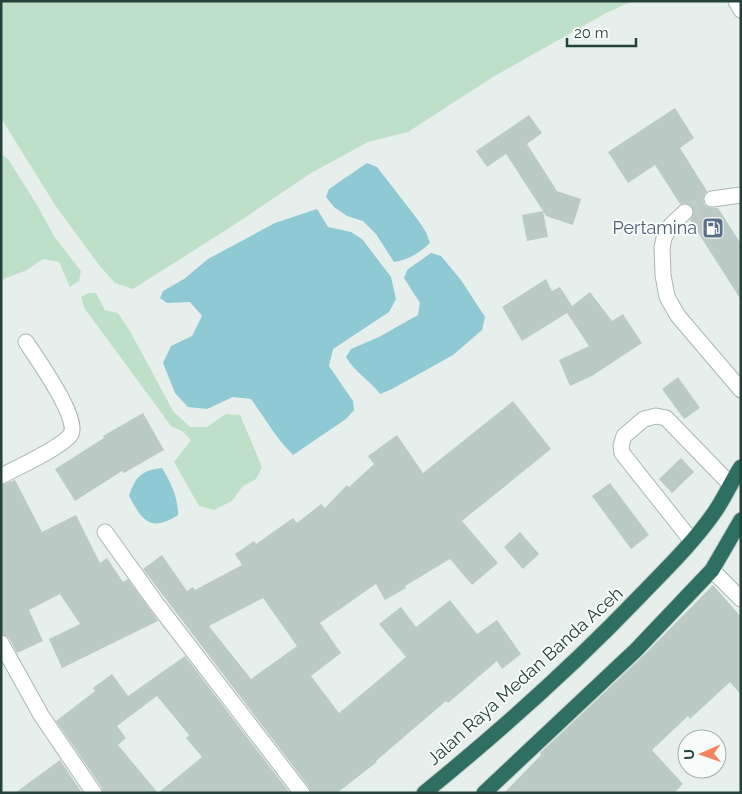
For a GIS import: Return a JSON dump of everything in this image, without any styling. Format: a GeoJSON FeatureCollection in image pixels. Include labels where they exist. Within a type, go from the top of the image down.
{"type":"FeatureCollection","features":[{"type":"Feature","properties":{"kind":"highway","name":"Jalan Raya Medan Banda Aceh"},"geometry":{"type":"LineString","coordinates":[[424,793],[574,662],[639,597],[714,513],[741,467]]}},
{"type":"Feature","properties":{"kind":"highway"},"geometry":{"type":"LineString","coordinates":[[486,792],[636,650],[712,570],[741,520]]}},
{"type":"Feature","properties":{"kind":"street"},"geometry":{"type":"LineString","coordinates":[[736,1],[741,10]]}},
{"type":"Feature","properties":{"kind":"street"},"geometry":{"type":"LineString","coordinates":[[712,198],[741,195]]}},
{"type":"Feature","properties":{"kind":"street"},"geometry":{"type":"LineString","coordinates":[[685,212],[671,225],[664,238],[662,248],[663,275],[667,297],[678,316],[741,390]]}},
{"type":"Feature","properties":{"kind":"street"},"geometry":{"type":"LineString","coordinates":[[1,476],[51,450],[71,435],[73,430],[68,409],[26,342]]}},
{"type":"Feature","properties":{"kind":"street"},"geometry":{"type":"LineString","coordinates":[[691,540],[622,454],[621,446],[624,436],[644,419],[656,416],[666,418],[730,484]]}},
{"type":"Feature","properties":{"kind":"street"},"geometry":{"type":"LineString","coordinates":[[105,532],[156,603],[302,793]]}},
{"type":"Feature","properties":{"kind":"street"},"geometry":{"type":"LineString","coordinates":[[712,570],[741,600]]}},
{"type":"Feature","properties":{"kind":"street"},"geometry":{"type":"LineString","coordinates":[[1,643],[41,715],[94,793]]}},
{"type":"Feature","properties":{"kind":"green space"},"geometry":{"type":"Polygon","coordinates":[[[1,1],[633,1],[606,13],[493,77],[408,132],[368,142],[311,173],[133,289],[115,283],[99,265],[55,205],[1,118],[1,1]]]}},
{"type":"Feature","properties":{"kind":"green space"},"geometry":{"type":"Polygon","coordinates":[[[1,154],[8,159],[54,236],[81,271],[79,281],[70,287],[59,262],[43,259],[27,270],[1,280],[1,154]]]}},
{"type":"Feature","properties":{"kind":"green space"},"geometry":{"type":"Polygon","coordinates":[[[89,293],[96,293],[105,310],[118,313],[130,331],[173,411],[190,427],[207,427],[226,414],[240,415],[262,467],[256,479],[243,486],[232,501],[214,510],[199,506],[174,462],[191,440],[182,431],[171,426],[85,309],[81,297],[89,293]]]}},
{"type":"Feature","properties":{"kind":"water"},"geometry":{"type":"Polygon","coordinates":[[[367,163],[377,167],[426,232],[430,243],[409,258],[394,262],[376,234],[363,221],[347,216],[334,207],[326,197],[329,189],[367,163]]]}},
{"type":"Feature","properties":{"kind":"water"},"geometry":{"type":"Polygon","coordinates":[[[317,209],[328,227],[351,232],[362,239],[391,277],[396,299],[389,312],[333,349],[329,366],[353,401],[354,410],[346,419],[293,455],[276,435],[251,399],[233,397],[207,409],[188,407],[175,393],[163,363],[171,346],[192,336],[202,316],[190,302],[167,303],[160,298],[163,291],[184,279],[208,259],[275,223],[317,209]]]}},
{"type":"Feature","properties":{"kind":"water"},"geometry":{"type":"Polygon","coordinates":[[[431,253],[441,256],[461,280],[485,317],[482,330],[453,355],[380,394],[354,368],[346,357],[351,349],[379,337],[418,315],[420,303],[404,278],[407,270],[431,253]]]}},
{"type":"Feature","properties":{"kind":"water"},"geometry":{"type":"Polygon","coordinates":[[[162,468],[173,490],[177,502],[178,515],[160,523],[154,523],[148,521],[138,512],[129,496],[140,476],[149,471],[162,468]]]}},
{"type":"Feature","properties":{"kind":"building"},"geometry":{"type":"Polygon","coordinates":[[[675,108],[694,138],[680,148],[707,191],[703,196],[704,204],[709,208],[718,208],[741,244],[741,300],[690,220],[694,214],[692,206],[687,203],[680,204],[655,165],[628,183],[608,152],[675,108]]]}},
{"type":"Feature","properties":{"kind":"building"},"geometry":{"type":"Polygon","coordinates":[[[529,115],[542,133],[527,144],[557,191],[581,199],[573,225],[546,216],[506,154],[487,167],[476,151],[529,115]]]}},
{"type":"Feature","properties":{"kind":"building"},"geometry":{"type":"Polygon","coordinates":[[[543,211],[548,237],[527,241],[522,215],[543,211]]]}},
{"type":"Feature","properties":{"kind":"building"},"geometry":{"type":"Polygon","coordinates":[[[546,279],[552,291],[560,287],[572,306],[590,292],[612,321],[623,314],[642,343],[592,376],[570,386],[559,360],[589,346],[567,313],[522,341],[502,307],[546,279]]]}},
{"type":"Feature","properties":{"kind":"building"},"geometry":{"type":"Polygon","coordinates":[[[678,377],[700,408],[684,419],[662,389],[678,377]]]}},
{"type":"Feature","properties":{"kind":"building"},"geometry":{"type":"Polygon","coordinates":[[[513,401],[551,449],[462,521],[498,563],[472,585],[450,559],[385,600],[376,584],[320,623],[341,653],[311,676],[339,713],[406,657],[379,624],[401,607],[416,627],[450,600],[477,634],[497,620],[521,654],[502,669],[497,661],[448,703],[446,701],[377,762],[337,793],[311,793],[309,787],[143,569],[162,555],[187,591],[193,587],[195,590],[242,565],[235,554],[254,541],[256,544],[293,518],[297,523],[321,504],[325,508],[347,485],[349,487],[374,464],[368,456],[397,435],[423,473],[513,401]],[[263,598],[209,626],[251,679],[297,646],[263,598]]]}},
{"type":"Feature","properties":{"kind":"building"},"geometry":{"type":"Polygon","coordinates":[[[143,413],[164,450],[124,473],[122,471],[75,501],[55,469],[104,438],[103,436],[143,413]]]}},
{"type":"Feature","properties":{"kind":"building"},"geometry":{"type":"Polygon","coordinates":[[[681,458],[694,472],[672,493],[659,479],[681,458]]]}},
{"type":"Feature","properties":{"kind":"building"},"geometry":{"type":"Polygon","coordinates":[[[15,480],[42,532],[76,515],[100,563],[107,558],[123,582],[128,579],[158,621],[62,668],[49,639],[80,624],[60,594],[29,610],[43,641],[17,653],[9,638],[1,634],[1,485],[15,480]]]}},
{"type":"Feature","properties":{"kind":"building"},"geometry":{"type":"Polygon","coordinates":[[[610,483],[649,535],[631,549],[592,496],[610,483]]]}},
{"type":"Feature","properties":{"kind":"building"},"geometry":{"type":"Polygon","coordinates":[[[520,532],[539,554],[523,569],[504,547],[520,532]]]}},
{"type":"Feature","properties":{"kind":"building"},"geometry":{"type":"Polygon","coordinates":[[[713,585],[741,617],[741,695],[730,682],[690,719],[688,716],[652,750],[683,784],[674,793],[504,793],[541,755],[540,753],[643,656],[713,585]]]}},
{"type":"Feature","properties":{"kind":"building"},"geometry":{"type":"Polygon","coordinates":[[[185,656],[290,793],[103,793],[102,788],[56,721],[95,691],[93,688],[112,674],[128,696],[185,656]],[[157,696],[117,726],[126,738],[118,745],[158,793],[202,757],[186,738],[189,735],[157,696]]]}},
{"type":"Feature","properties":{"kind":"building"},"geometry":{"type":"Polygon","coordinates":[[[60,760],[82,793],[15,793],[60,760]]]}},
{"type":"Feature","properties":{"kind":"tunnel"},"geometry":{"type":"LineString","coordinates":[[685,212],[712,199]]}},
{"type":"Feature","properties":{"kind":"place","name":"Pertamina"},"geometry":{"type":"Point","coordinates":[713,228]}}]}
